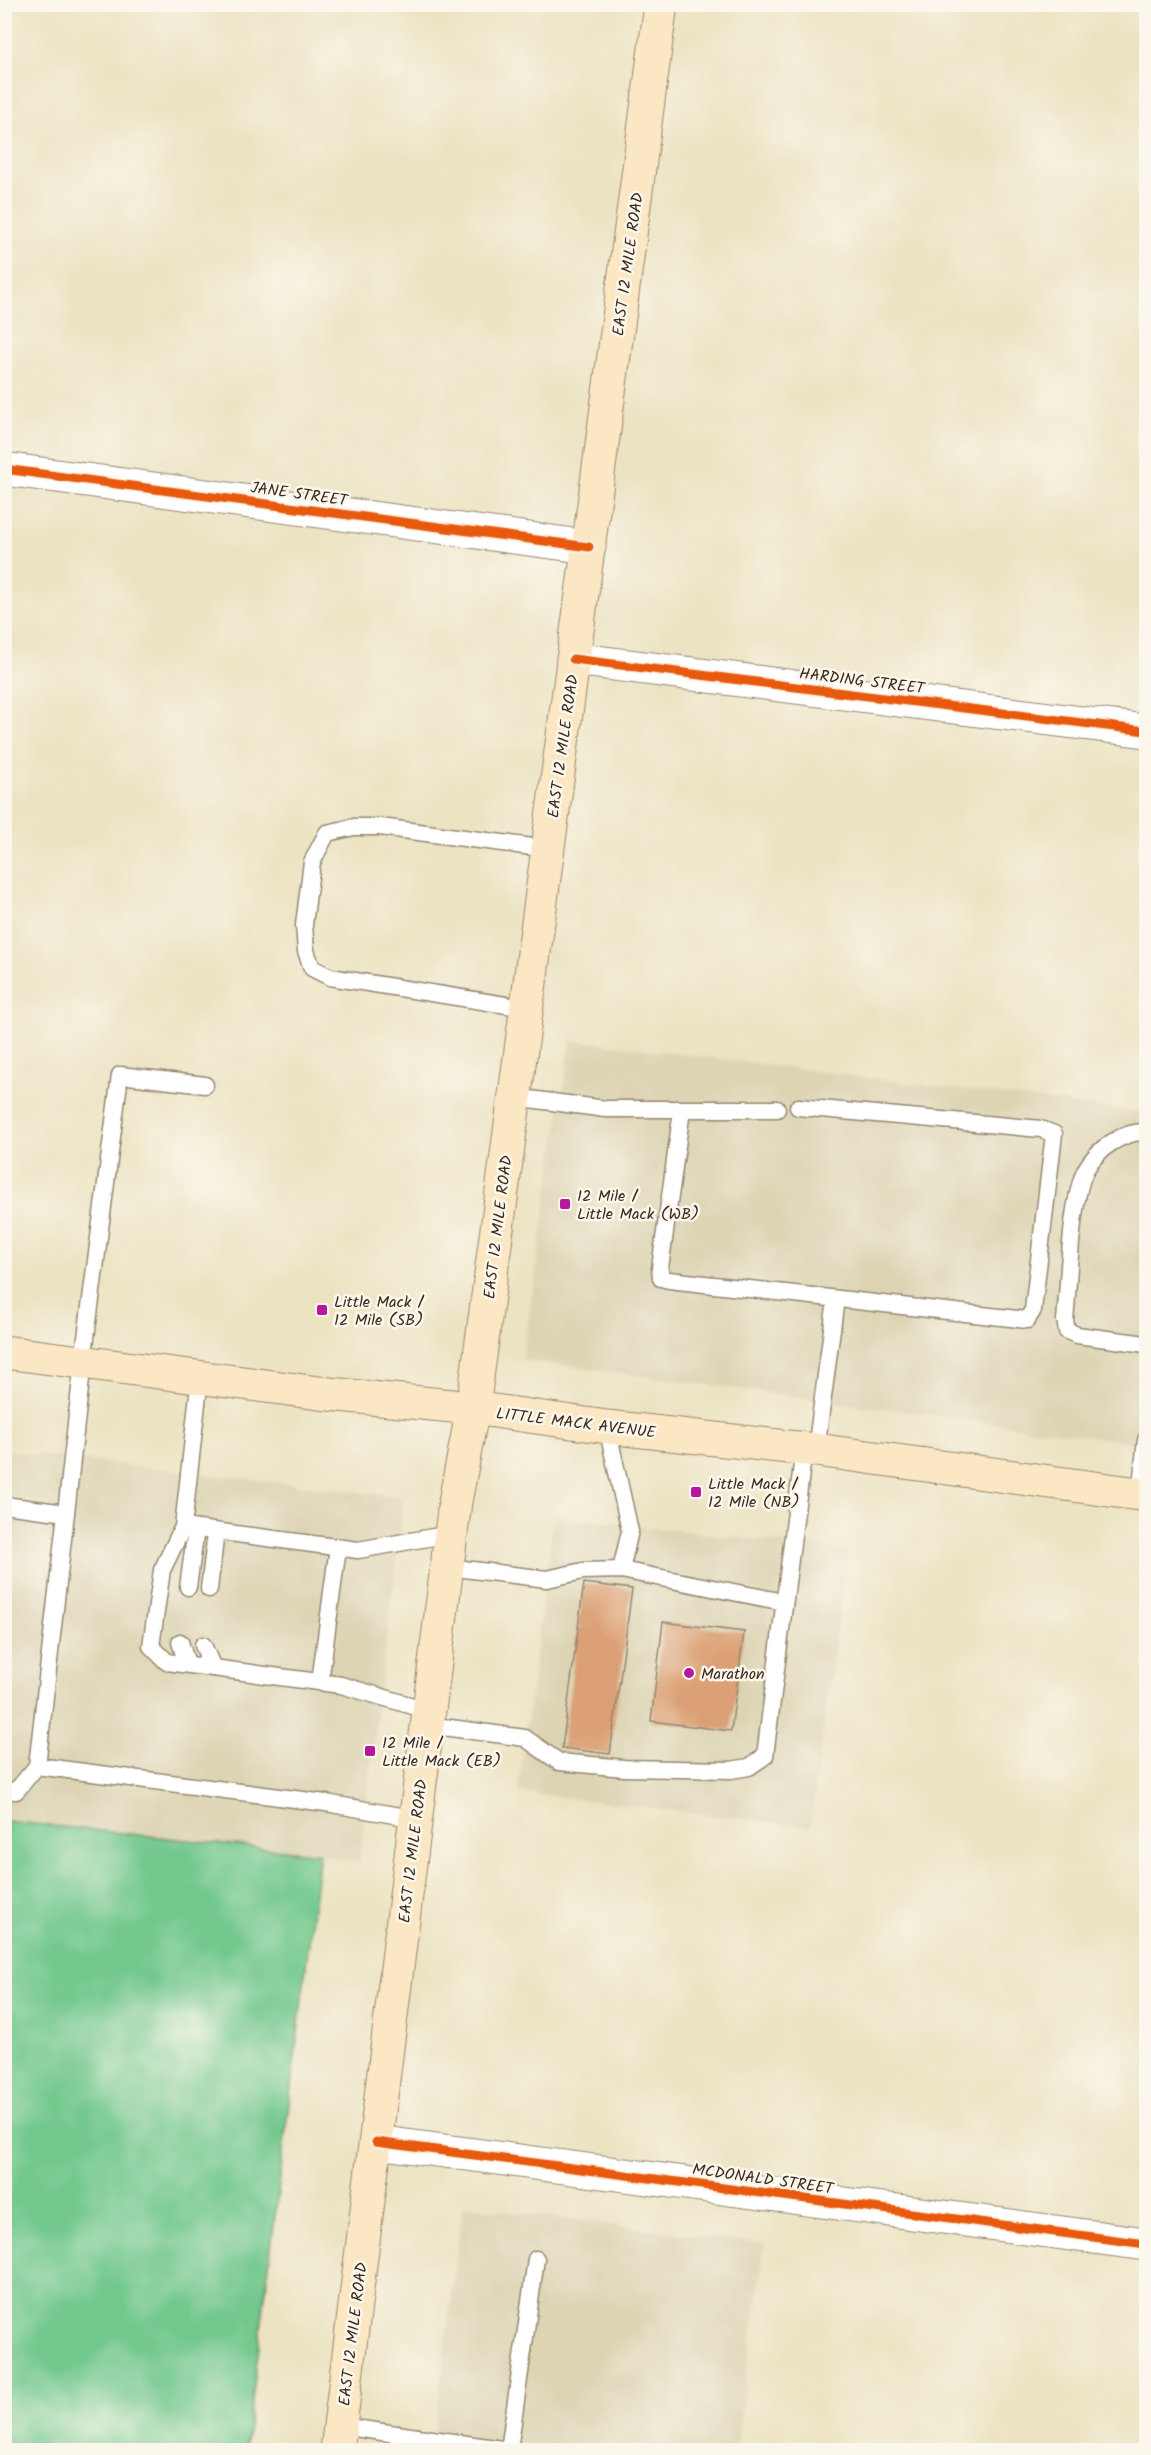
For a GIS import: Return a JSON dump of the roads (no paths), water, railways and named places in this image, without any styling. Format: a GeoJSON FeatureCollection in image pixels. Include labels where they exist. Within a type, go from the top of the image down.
{"type":"FeatureCollection","features":[{"type":"Feature","properties":{"kind":"main road","name":"EAST 12 MILE ROAD"},"geometry":{"type":"LineString","coordinates":[[338,2438],[451,1534],[473,1408],[661,4]]}},
{"type":"Feature","properties":{"kind":"main road","name":"LITTLE MACK AVENUE"},"geometry":{"type":"LineString","coordinates":[[4,1352],[319,1393],[473,1408],[607,1427],[810,1450],[1143,1494]]}},
{"type":"Feature","properties":{"kind":"street","name":"JANE STREET"},"geometry":{"type":"LineString","coordinates":[[4,469],[589,548]]}},
{"type":"Feature","properties":{"kind":"street","name":"HARDING STREET"},"geometry":{"type":"LineString","coordinates":[[573,659],[1146,731]]}},
{"type":"Feature","properties":{"kind":"street","name":"MCDONALD STREET"},"geometry":{"type":"LineString","coordinates":[[376,2142],[1146,2244]]}},
{"type":"Feature","properties":{"kind":"lane"},"geometry":{"type":"LineString","coordinates":[[525,1008],[330,977],[312,968],[306,951],[304,925],[312,862],[327,833],[354,826],[380,827],[548,849]]}},
{"type":"Feature","properties":{"kind":"lane"},"geometry":{"type":"LineString","coordinates":[[4,1790],[16,1791],[37,1766],[83,1362],[120,1076],[205,1085]]}},
{"type":"Feature","properties":{"kind":"lane"},"geometry":{"type":"LineString","coordinates":[[514,1097],[606,1109],[777,1109]]}},
{"type":"Feature","properties":{"kind":"lane"},"geometry":{"type":"LineString","coordinates":[[682,1110],[660,1268],[661,1278],[1027,1320],[1033,1310],[1054,1134],[1041,1129],[798,1107]]}},
{"type":"Feature","properties":{"kind":"lane"},"geometry":{"type":"LineString","coordinates":[[1146,1132],[1120,1138],[1102,1149],[1086,1170],[1076,1202],[1065,1320],[1067,1331],[1077,1335],[1146,1344]]}},
{"type":"Feature","properties":{"kind":"lane"},"geometry":{"type":"LineString","coordinates":[[190,1528],[162,1570],[151,1646],[167,1662],[341,1685],[429,1718],[525,1738],[559,1762],[624,1768],[731,1770],[749,1767],[765,1756],[784,1602],[836,1299]]}},
{"type":"Feature","properties":{"kind":"lane"},"geometry":{"type":"LineString","coordinates":[[188,1587],[200,1377]]}},
{"type":"Feature","properties":{"kind":"lane"},"geometry":{"type":"LineString","coordinates":[[607,1427],[630,1531],[621,1570]]}},
{"type":"Feature","properties":{"kind":"lane"},"geometry":{"type":"LineString","coordinates":[[1143,1494],[1146,1440]]}},
{"type":"Feature","properties":{"kind":"lane"},"geometry":{"type":"LineString","coordinates":[[4,1505],[66,1513]]}},
{"type":"Feature","properties":{"kind":"lane"},"geometry":{"type":"LineString","coordinates":[[190,1528],[358,1550],[451,1534]]}},
{"type":"Feature","properties":{"kind":"lane"},"geometry":{"type":"LineString","coordinates":[[209,1589],[216,1532]]}},
{"type":"Feature","properties":{"kind":"lane"},"geometry":{"type":"LineString","coordinates":[[320,1682],[338,1548]]}},
{"type":"Feature","properties":{"kind":"lane"},"geometry":{"type":"LineString","coordinates":[[447,1567],[548,1579],[583,1570],[621,1570],[784,1602]]}},
{"type":"Feature","properties":{"kind":"lane"},"geometry":{"type":"LineString","coordinates":[[180,1642],[187,1664]]}},
{"type":"Feature","properties":{"kind":"lane"},"geometry":{"type":"LineString","coordinates":[[203,1645],[213,1668]]}},
{"type":"Feature","properties":{"kind":"lane"},"geometry":{"type":"LineString","coordinates":[[37,1766],[326,1803],[417,1819]]}},
{"type":"Feature","properties":{"kind":"lane"},"geometry":{"type":"LineString","coordinates":[[338,2438],[509,2450],[536,2259]]}},
{"type":"Feature","properties":{"kind":"place","name":"12 Mile / Little Mack (WB)"},"geometry":{"type":"Point","coordinates":[565,1204]}},
{"type":"Feature","properties":{"kind":"place","name":"Little Mack / 12 Mile (SB)"},"geometry":{"type":"Point","coordinates":[322,1310]}},
{"type":"Feature","properties":{"kind":"place","name":"Little Mack / 12 Mile (NB)"},"geometry":{"type":"Point","coordinates":[696,1492]}},
{"type":"Feature","properties":{"kind":"place","name":"Marathon"},"geometry":{"type":"Point","coordinates":[689,1673]}},
{"type":"Feature","properties":{"kind":"place","name":"12 Mile / Little Mack (EB)"},"geometry":{"type":"Point","coordinates":[370,1751]}}]}
